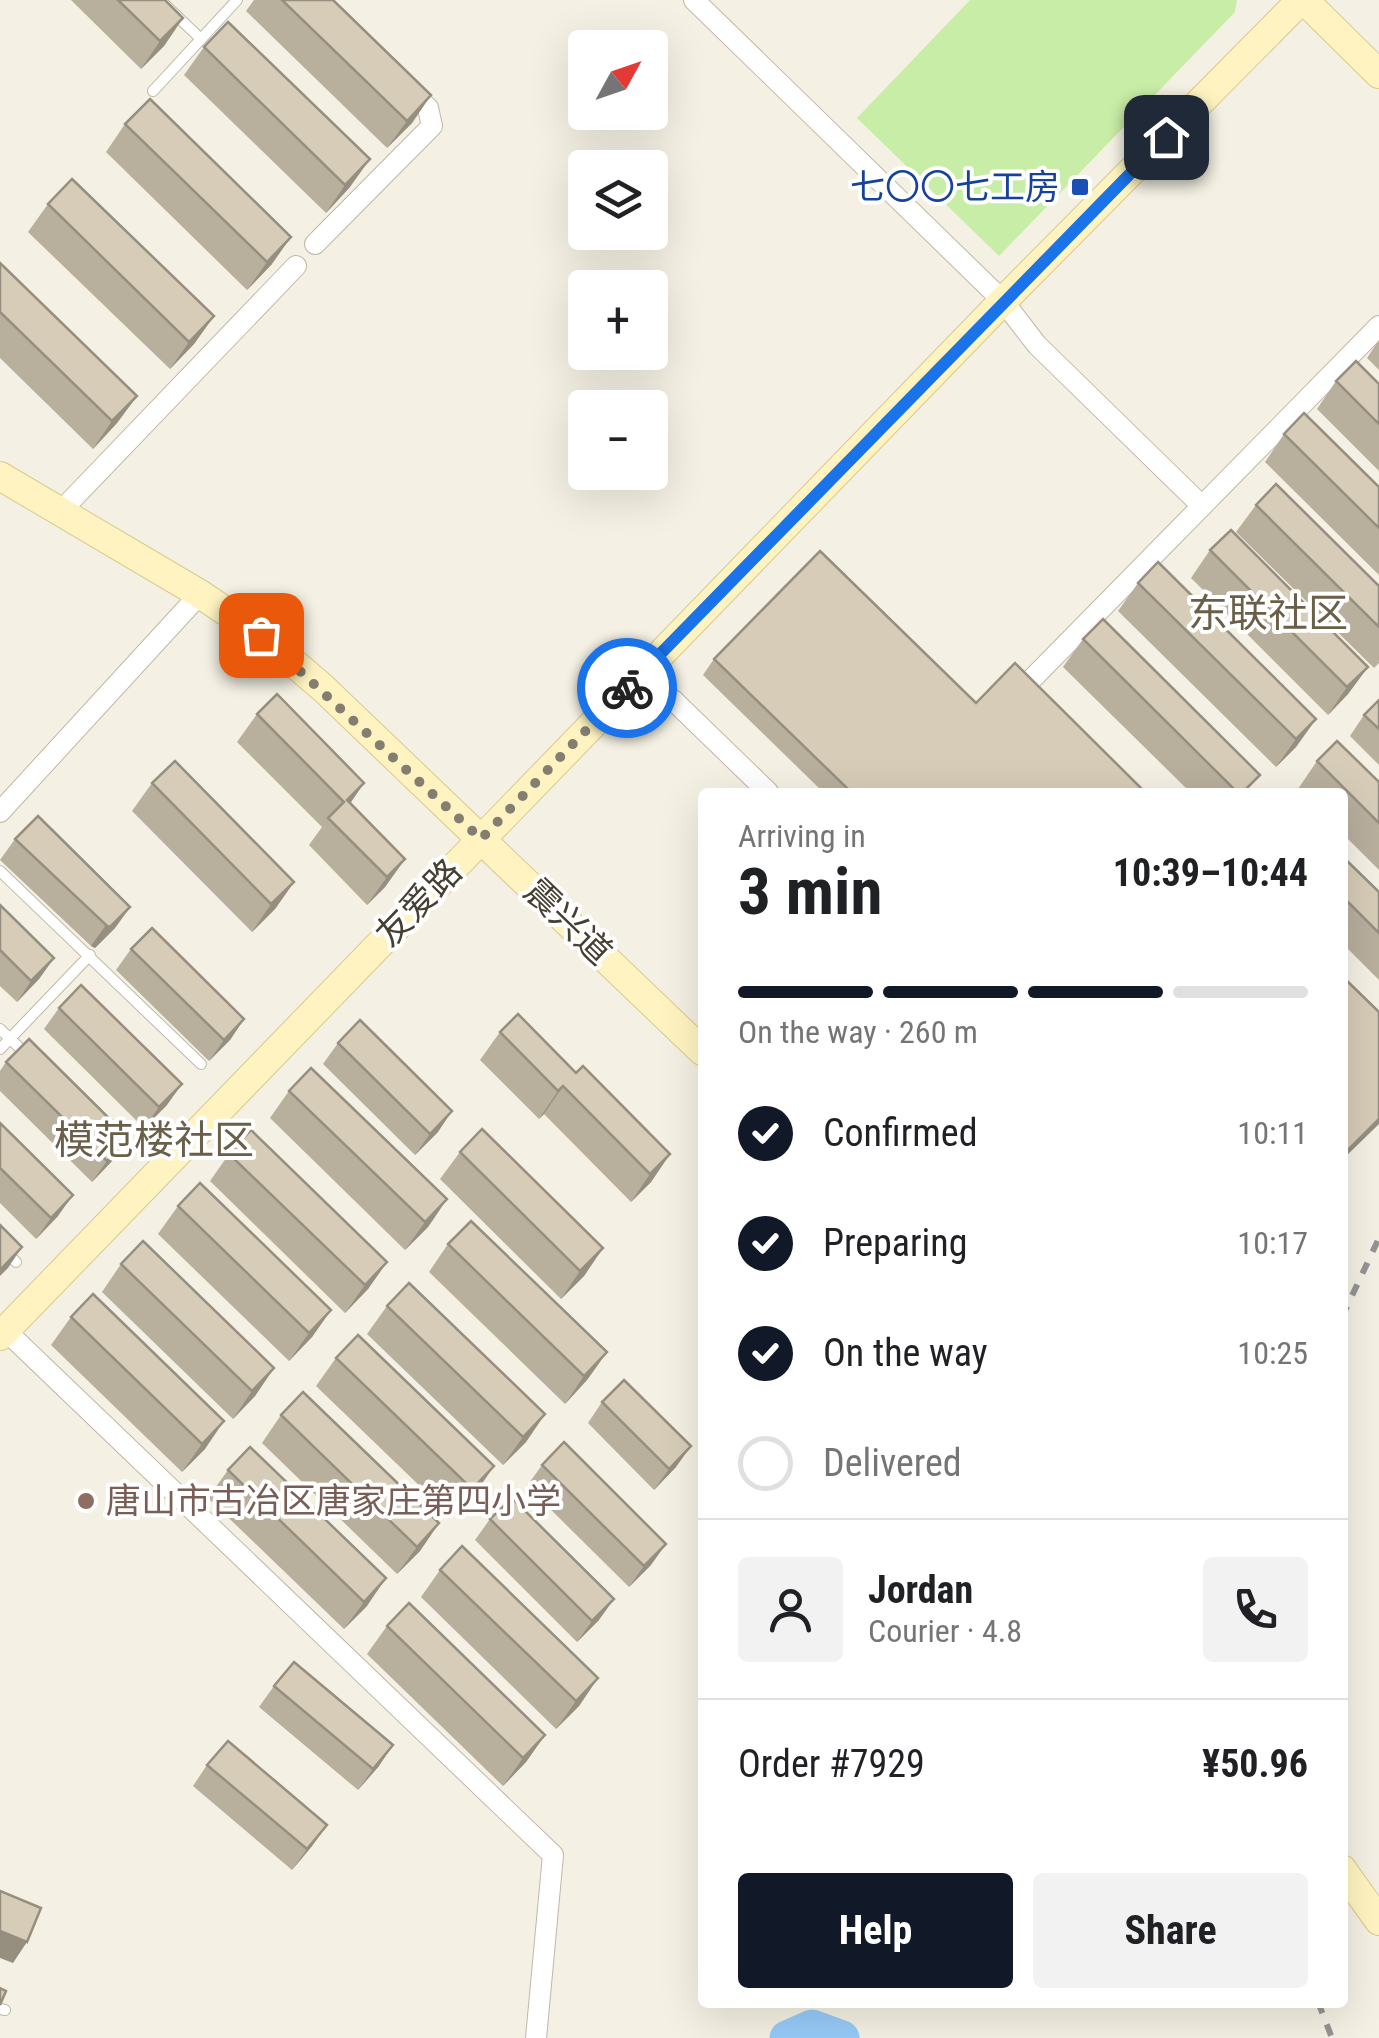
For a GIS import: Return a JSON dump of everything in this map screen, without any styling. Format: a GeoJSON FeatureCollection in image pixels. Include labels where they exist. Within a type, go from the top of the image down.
{"type":"FeatureCollection","features":[{"type":"Feature","properties":{"kind":"street"},"geometry":{"type":"LineString","coordinates":[[694,0],[1003,301],[1037,345],[1202,506]]}},
{"type":"Feature","properties":{"kind":"street"},"geometry":{"type":"LineString","coordinates":[[1303,0],[1379,74]]}},
{"type":"Feature","properties":{"kind":"street","name":"友爱路"},"geometry":{"type":"LineString","coordinates":[[3,1333],[1003,301],[1303,0]]}},
{"type":"Feature","properties":{"kind":"street"},"geometry":{"type":"LineString","coordinates":[[315,244],[365,180],[432,126],[428,108],[387,68]]}},
{"type":"Feature","properties":{"kind":"street"},"geometry":{"type":"LineString","coordinates":[[60,512],[296,266]]}},
{"type":"Feature","properties":{"kind":"street"},"geometry":{"type":"LineString","coordinates":[[1028,684],[1379,326]]}},
{"type":"Feature","properties":{"kind":"street","name":"震兴道"},"geometry":{"type":"LineString","coordinates":[[0,476],[200,594],[261,635],[323,688],[698,1046]]}},
{"type":"Feature","properties":{"kind":"street"},"geometry":{"type":"LineString","coordinates":[[0,812],[200,594]]}},
{"type":"Feature","properties":{"kind":"street"},"geometry":{"type":"LineString","coordinates":[[673,700],[764,788]]}},
{"type":"Feature","properties":{"kind":"street"},"geometry":{"type":"LineString","coordinates":[[3,1333],[553,1855],[536,2038]]}},
{"type":"Feature","properties":{"kind":"street"},"geometry":{"type":"LineString","coordinates":[[1348,1877],[1379,1921]]}},
{"type":"Feature","properties":{"kind":"lane"},"geometry":{"type":"LineString","coordinates":[[160,0],[201,39]]}},
{"type":"Feature","properties":{"kind":"lane"},"geometry":{"type":"LineString","coordinates":[[153,91],[237,0]]}},
{"type":"Feature","properties":{"kind":"lane"},"geometry":{"type":"LineString","coordinates":[[210,29],[224,42]]}},
{"type":"Feature","properties":{"kind":"lane"},"geometry":{"type":"LineString","coordinates":[[0,870],[201,1064]]}},
{"type":"Feature","properties":{"kind":"lane"},"geometry":{"type":"LineString","coordinates":[[0,1048],[90,955]]}},
{"type":"Feature","properties":{"kind":"lane"},"geometry":{"type":"LineString","coordinates":[[0,1028],[36,1064]]}},
{"type":"Feature","properties":{"kind":"lane"},"geometry":{"type":"LineString","coordinates":[[0,1246],[16,1262]]}},
{"type":"Feature","properties":{"kind":"green space"},"geometry":{"type":"Polygon","coordinates":[[[970,0],[1237,0],[1235,12],[999,256],[857,118],[970,0]]]}},
{"type":"Feature","properties":{"kind":"building"},"geometry":{"type":"Polygon","coordinates":[[[118,0],[165,0],[183,18],[160,41],[118,0]]]}},
{"type":"Feature","properties":{"kind":"building"},"geometry":{"type":"Polygon","coordinates":[[[282,0],[333,0],[431,95],[407,121],[282,0]]]}},
{"type":"Feature","properties":{"kind":"building"},"geometry":{"type":"Polygon","coordinates":[[[228,22],[370,159],[345,185],[204,47],[228,22]]]}},
{"type":"Feature","properties":{"kind":"building"},"geometry":{"type":"Polygon","coordinates":[[[150,99],[291,237],[267,262],[125,124],[150,99]]]}},
{"type":"Feature","properties":{"kind":"building"},"geometry":{"type":"Polygon","coordinates":[[[72,179],[214,316],[189,342],[48,204],[72,179]]]}},
{"type":"Feature","properties":{"kind":"building"},"geometry":{"type":"Polygon","coordinates":[[[0,263],[137,396],[112,421],[0,312],[0,263]]]}},
{"type":"Feature","properties":{"kind":"building"},"geometry":{"type":"Polygon","coordinates":[[[1356,361],[1379,384],[1379,424],[1336,381],[1356,361]]]}},
{"type":"Feature","properties":{"kind":"building"},"geometry":{"type":"Polygon","coordinates":[[[1304,413],[1379,487],[1379,528],[1284,434],[1304,413]]]}},
{"type":"Feature","properties":{"kind":"building"},"geometry":{"type":"Polygon","coordinates":[[[1276,484],[1379,586],[1379,627],[1256,505],[1276,484]]]}},
{"type":"Feature","properties":{"kind":"building"},"geometry":{"type":"Polygon","coordinates":[[[1231,530],[1368,667],[1347,687],[1210,550],[1231,530]]]}},
{"type":"Feature","properties":{"kind":"building"},"geometry":{"type":"Polygon","coordinates":[[[820,551],[976,703],[1015,663],[1141,788],[847,788],[714,659],[820,551]]]}},
{"type":"Feature","properties":{"kind":"building"},"geometry":{"type":"Polygon","coordinates":[[[1158,562],[1316,719],[1296,739],[1138,583],[1158,562]]]}},
{"type":"Feature","properties":{"kind":"building"},"geometry":{"type":"Polygon","coordinates":[[[1103,619],[1260,775],[1247,788],[1233,788],[1083,639],[1103,619]]]}},
{"type":"Feature","properties":{"kind":"building"},"geometry":{"type":"Polygon","coordinates":[[[277,694],[364,783],[347,800],[405,859],[387,877],[328,818],[344,802],[257,714],[277,694]]]}},
{"type":"Feature","properties":{"kind":"building"},"geometry":{"type":"Polygon","coordinates":[[[1379,700],[1379,729],[1364,715],[1379,700]]]}},
{"type":"Feature","properties":{"kind":"building"},"geometry":{"type":"Polygon","coordinates":[[[1337,741],[1379,782],[1379,823],[1348,788],[1317,761],[1337,741]]]}},
{"type":"Feature","properties":{"kind":"building"},"geometry":{"type":"Polygon","coordinates":[[[175,761],[294,882],[271,904],[152,783],[175,761]]]}},
{"type":"Feature","properties":{"kind":"building"},"geometry":{"type":"Polygon","coordinates":[[[38,816],[130,907],[110,927],[15,839],[38,816]]]}},
{"type":"Feature","properties":{"kind":"building"},"geometry":{"type":"Polygon","coordinates":[[[1348,862],[1379,892],[1379,933],[1348,902],[1348,862]]]}},
{"type":"Feature","properties":{"kind":"building"},"geometry":{"type":"Polygon","coordinates":[[[0,905],[54,958],[31,981],[0,950],[0,905]]]}},
{"type":"Feature","properties":{"kind":"building"},"geometry":{"type":"Polygon","coordinates":[[[152,928],[244,1019],[224,1040],[131,949],[152,928]]]}},
{"type":"Feature","properties":{"kind":"building"},"geometry":{"type":"Polygon","coordinates":[[[1348,982],[1379,1012],[1379,1119],[1348,1150],[1348,982]]]}},
{"type":"Feature","properties":{"kind":"building"},"geometry":{"type":"Polygon","coordinates":[[[81,985],[182,1084],[159,1107],[59,1008],[81,985]]]}},
{"type":"Feature","properties":{"kind":"building"},"geometry":{"type":"Polygon","coordinates":[[[518,1014],[576,1073],[583,1066],[670,1154],[650,1174],[563,1086],[558,1091],[500,1032],[518,1014]]]}},
{"type":"Feature","properties":{"kind":"building"},"geometry":{"type":"Polygon","coordinates":[[[360,1020],[452,1111],[430,1134],[338,1043],[360,1020]]]}},
{"type":"Feature","properties":{"kind":"building"},"geometry":{"type":"Polygon","coordinates":[[[29,1039],[129,1138],[107,1161],[6,1062],[29,1039]]]}},
{"type":"Feature","properties":{"kind":"building"},"geometry":{"type":"Polygon","coordinates":[[[311,1068],[447,1199],[425,1222],[289,1091],[311,1068]]]}},
{"type":"Feature","properties":{"kind":"building"},"geometry":{"type":"Polygon","coordinates":[[[0,1123],[73,1195],[51,1218],[0,1168],[0,1123]]]}},
{"type":"Feature","properties":{"kind":"building"},"geometry":{"type":"Polygon","coordinates":[[[482,1129],[603,1248],[580,1271],[460,1152],[482,1129]]]}},
{"type":"Feature","properties":{"kind":"building"},"geometry":{"type":"Polygon","coordinates":[[[251,1130],[387,1262],[365,1285],[229,1154],[251,1130]]]}},
{"type":"Feature","properties":{"kind":"building"},"geometry":{"type":"Polygon","coordinates":[[[200,1183],[331,1310],[309,1333],[178,1206],[200,1183]]]}},
{"type":"Feature","properties":{"kind":"building"},"geometry":{"type":"Polygon","coordinates":[[[471,1221],[607,1352],[584,1376],[448,1244],[471,1221]]]}},
{"type":"Feature","properties":{"kind":"building"},"geometry":{"type":"Polygon","coordinates":[[[0,1225],[22,1247],[0,1270],[0,1225]]]}},
{"type":"Feature","properties":{"kind":"building"},"geometry":{"type":"Polygon","coordinates":[[[143,1241],[274,1368],[252,1391],[121,1264],[143,1241]]]}},
{"type":"Feature","properties":{"kind":"building"},"geometry":{"type":"Polygon","coordinates":[[[409,1283],[545,1414],[523,1437],[387,1306],[409,1283]]]}},
{"type":"Feature","properties":{"kind":"building"},"geometry":{"type":"Polygon","coordinates":[[[93,1294],[224,1421],[202,1444],[71,1317],[93,1294]]]}},
{"type":"Feature","properties":{"kind":"building"},"geometry":{"type":"Polygon","coordinates":[[[358,1335],[494,1466],[472,1489],[336,1358],[358,1335]]]}},
{"type":"Feature","properties":{"kind":"building"},"geometry":{"type":"Polygon","coordinates":[[[624,1380],[691,1446],[669,1469],[602,1402],[624,1380]]]}},
{"type":"Feature","properties":{"kind":"building"},"geometry":{"type":"Polygon","coordinates":[[[303,1392],[439,1523],[417,1547],[281,1415],[303,1392]]]}},
{"type":"Feature","properties":{"kind":"building"},"geometry":{"type":"Polygon","coordinates":[[[564,1442],[666,1544],[644,1566],[542,1465],[564,1442]]]}},
{"type":"Feature","properties":{"kind":"building"},"geometry":{"type":"Polygon","coordinates":[[[250,1447],[386,1578],[364,1602],[228,1470],[250,1447]]]}},
{"type":"Feature","properties":{"kind":"building"},"geometry":{"type":"Polygon","coordinates":[[[512,1498],[614,1599],[592,1621],[490,1519],[512,1498]]]}},
{"type":"Feature","properties":{"kind":"building"},"geometry":{"type":"Polygon","coordinates":[[[462,1546],[598,1678],[576,1701],[440,1570],[462,1546]]]}},
{"type":"Feature","properties":{"kind":"building"},"geometry":{"type":"Polygon","coordinates":[[[409,1603],[545,1735],[523,1758],[387,1626],[409,1603]]]}},
{"type":"Feature","properties":{"kind":"building"},"geometry":{"type":"Polygon","coordinates":[[[294,1662],[393,1745],[373,1769],[274,1686],[294,1662]]]}},
{"type":"Feature","properties":{"kind":"building"},"geometry":{"type":"Polygon","coordinates":[[[228,1741],[327,1825],[307,1849],[207,1765],[228,1741]]]}},
{"type":"Feature","properties":{"kind":"building"},"geometry":{"type":"Polygon","coordinates":[[[0,1891],[41,1908],[27,1942],[0,1931],[0,1891]]]}},
{"type":"Feature","properties":{"kind":"waterway"},"geometry":{"type":"LineString","coordinates":[[787,2038],[812,2027],[842,2038]]}},
{"type":"Feature","properties":{"kind":"railway"},"geometry":{"type":"LineString","coordinates":[[1348,1304],[1379,1238]]}},
{"type":"Feature","properties":{"kind":"railway"},"geometry":{"type":"LineString","coordinates":[[1320,2008],[1332,2038]]}},
{"type":"Feature","properties":{"kind":"way so far"},"geometry":{"type":"LineString","coordinates":[[261,635],[323,688],[481,839],[627,688]]}},
{"type":"Feature","properties":{"kind":"place","name":"七〇〇七工房"},"geometry":{"type":"Point","coordinates":[1080,187]}},
{"type":"Feature","properties":{"kind":"place","name":"唐山市古冶区唐家庄第四小学"},"geometry":{"type":"Point","coordinates":[86,1501]}},
{"type":"Feature","properties":{"kind":"district","name":"东联社区"},"geometry":{"type":"Point","coordinates":[1268,613]}},
{"type":"Feature","properties":{"kind":"district","name":"模范楼社区"},"geometry":{"type":"Point","coordinates":[154,1140]}},
{"type":"Feature","properties":{"kind":"route"},"geometry":{"type":"LineString","coordinates":[[627,688],[1166,137]]}}]}
